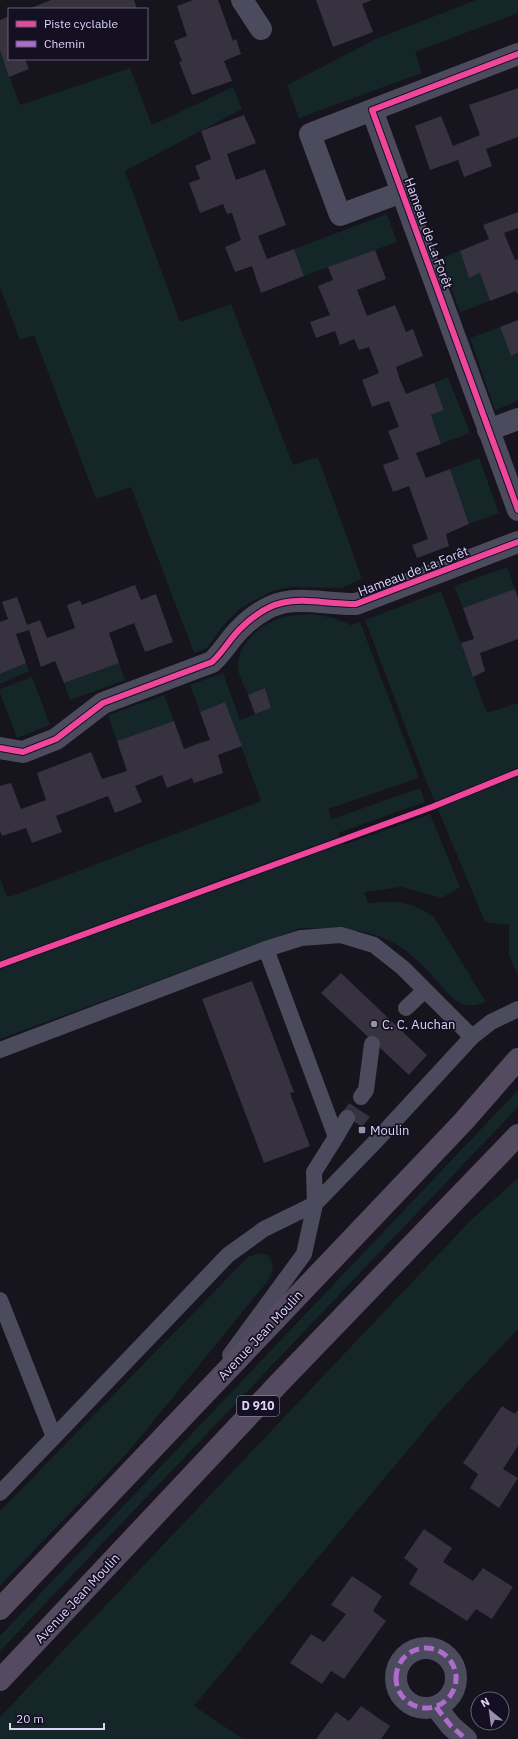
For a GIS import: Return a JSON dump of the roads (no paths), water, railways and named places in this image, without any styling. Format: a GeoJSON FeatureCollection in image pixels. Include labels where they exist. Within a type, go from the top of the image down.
{"type":"FeatureCollection","features":[{"type":"Feature","properties":{"kind":"main road","name":"Avenue Jean Moulin"},"geometry":{"type":"LineString","coordinates":[[0,1609],[463,1122],[518,1059]]}},
{"type":"Feature","properties":{"kind":"main road","name":"Avenue Jean Moulin"},"geometry":{"type":"LineString","coordinates":[[0,1680],[282,1380],[518,1135]]}},
{"type":"Feature","properties":{"kind":"street"},"geometry":{"type":"LineString","coordinates":[[242,0],[260,29]]}},
{"type":"Feature","properties":{"kind":"street","name":"Hameau de La Forêt"},"geometry":{"type":"LineString","coordinates":[[402,192],[340,216],[310,134],[518,54]]}},
{"type":"Feature","properties":{"kind":"street","name":"Hameau de La Forêt"},"geometry":{"type":"LineString","coordinates":[[372,110],[518,510]]}},
{"type":"Feature","properties":{"kind":"street"},"geometry":{"type":"LineString","coordinates":[[488,430],[518,419]]}},
{"type":"Feature","properties":{"kind":"street","name":"Hameau de La Forêt"},"geometry":{"type":"LineString","coordinates":[[0,748],[23,752],[56,739],[103,703],[212,662],[224,650],[241,628],[266,608],[290,600],[316,600],[333,604],[356,604],[518,542]]}},
{"type":"Feature","properties":{"kind":"street"},"geometry":{"type":"LineString","coordinates":[[436,1707],[451,1726],[466,1739]]}},
{"type":"Feature","properties":{"kind":"lane"},"geometry":{"type":"LineString","coordinates":[[0,1050],[266,949],[301,938],[341,935],[374,945],[403,968],[472,1037]]}},
{"type":"Feature","properties":{"kind":"lane"},"geometry":{"type":"LineString","coordinates":[[266,949],[336,1137]]}},
{"type":"Feature","properties":{"kind":"lane"},"geometry":{"type":"LineString","coordinates":[[406,1008],[425,990]]}},
{"type":"Feature","properties":{"kind":"lane"},"geometry":{"type":"LineString","coordinates":[[0,1493],[228,1255],[264,1229],[315,1204],[380,1137],[472,1037],[491,1022],[518,1009]]}},
{"type":"Feature","properties":{"kind":"lane"},"geometry":{"type":"LineString","coordinates":[[361,1097],[366,1090],[372,1044]]}},
{"type":"Feature","properties":{"kind":"lane"},"geometry":{"type":"LineString","coordinates":[[190,1410],[304,1254],[315,1204],[314,1172],[347,1118]]}},
{"type":"Feature","properties":{"kind":"lane"},"geometry":{"type":"LineString","coordinates":[[0,1300],[54,1437]]}},
{"type":"Feature","properties":{"kind":"place","name":"C. C. Auchan"},"geometry":{"type":"Point","coordinates":[374,1024]}},
{"type":"Feature","properties":{"kind":"place","name":"Moulin"},"geometry":{"type":"Point","coordinates":[362,1130]}}]}
